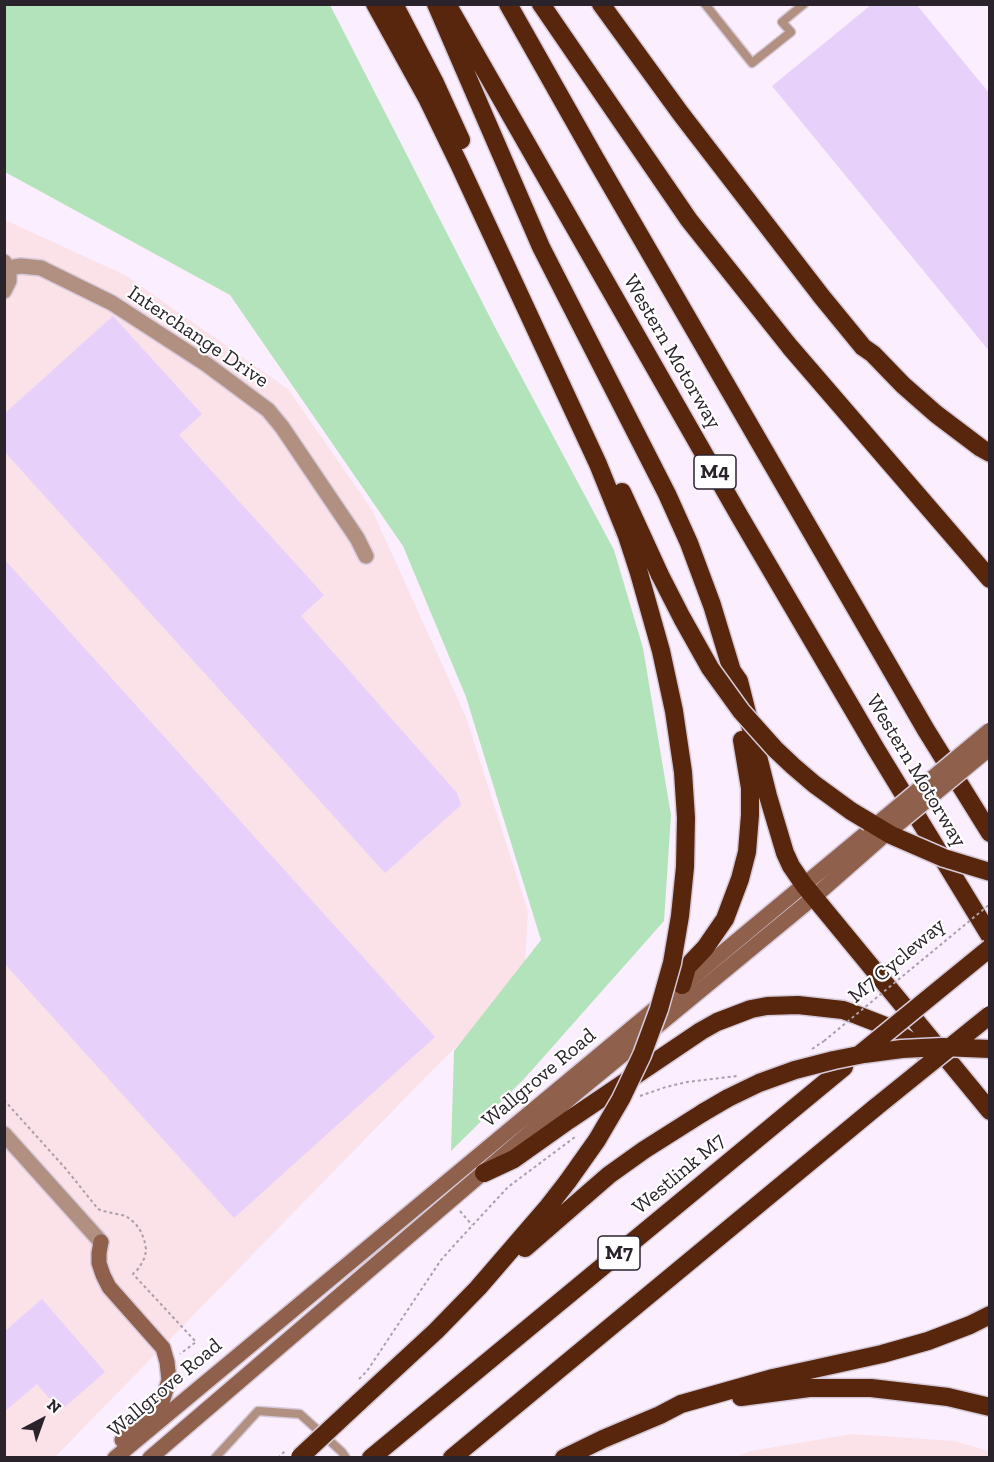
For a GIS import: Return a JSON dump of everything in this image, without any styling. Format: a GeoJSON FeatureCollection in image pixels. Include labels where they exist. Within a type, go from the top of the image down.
{"type":"FeatureCollection","features":[{"type":"Feature","properties":{"kind":"highway"},"geometry":{"type":"LineString","coordinates":[[296,1454],[358,1403],[436,1331],[478,1288],[547,1208],[597,1140],[621,1099],[642,1055],[656,1018],[677,938],[686,867],[683,772],[674,711],[658,640],[627,536],[598,464],[459,164],[428,100],[375,4]]}},
{"type":"Feature","properties":{"kind":"highway"},"geometry":{"type":"LineString","coordinates":[[394,4],[435,82],[660,575],[716,676],[741,711],[775,749],[832,798],[891,835],[944,858],[990,872]]}},
{"type":"Feature","properties":{"kind":"highway"},"geometry":{"type":"LineString","coordinates":[[436,4],[541,247],[680,521],[712,605],[732,671],[739,681],[768,796],[791,866],[990,1111]]}},
{"type":"Feature","properties":{"kind":"highway","name":"Western Motorway"},"geometry":{"type":"LineString","coordinates":[[447,4],[740,517],[876,749],[990,936]]}},
{"type":"Feature","properties":{"kind":"highway","name":"Western Motorway"},"geometry":{"type":"LineString","coordinates":[[508,4],[908,699],[990,833]]}},
{"type":"Feature","properties":{"kind":"highway"},"geometry":{"type":"LineString","coordinates":[[541,4],[688,220],[797,355],[990,579]]}},
{"type":"Feature","properties":{"kind":"highway"},"geometry":{"type":"LineString","coordinates":[[601,4],[688,123],[863,347],[936,414],[990,453]]}},
{"type":"Feature","properties":{"kind":"highway"},"geometry":{"type":"LineString","coordinates":[[863,347],[866,358],[919,410],[990,463]]}},
{"type":"Feature","properties":{"kind":"highway"},"geometry":{"type":"LineString","coordinates":[[952,536],[968,539],[990,557]]}},
{"type":"Feature","properties":{"kind":"highway"},"geometry":{"type":"LineString","coordinates":[[682,986],[687,967],[705,948],[725,919],[747,852],[750,788],[744,747],[729,681],[732,671]]}},
{"type":"Feature","properties":{"kind":"highway","name":"Westlink M7"},"geometry":{"type":"LineString","coordinates":[[371,1458],[990,948]]}},
{"type":"Feature","properties":{"kind":"highway"},"geometry":{"type":"LineString","coordinates":[[484,1173],[514,1159],[701,1031],[726,1018],[751,1009],[798,1005],[850,1012],[888,1027],[931,1058],[953,1066]]}},
{"type":"Feature","properties":{"kind":"highway","name":"M7"},"geometry":{"type":"LineString","coordinates":[[452,1458],[990,1015]]}},
{"type":"Feature","properties":{"kind":"highway"},"geometry":{"type":"LineString","coordinates":[[478,1288],[609,1175],[651,1144],[728,1098],[759,1083],[795,1070],[834,1060],[902,1048],[990,1049]]}},
{"type":"Feature","properties":{"kind":"highway"},"geometry":{"type":"LineString","coordinates":[[564,1458],[681,1404],[773,1378],[882,1354],[928,1341],[990,1315]]}},
{"type":"Feature","properties":{"kind":"highway"},"geometry":{"type":"LineString","coordinates":[[660,1415],[745,1396],[809,1388],[894,1389],[948,1397],[990,1407]]}},
{"type":"Feature","properties":{"kind":"main road","name":"Wallgrove Road"},"geometry":{"type":"LineString","coordinates":[[150,1458],[876,834],[990,730]]}},
{"type":"Feature","properties":{"kind":"main road","name":"Wallgrove Road"},"geometry":{"type":"LineString","coordinates":[[876,834],[990,748]]}},
{"type":"Feature","properties":{"kind":"main road","name":"Wallgrove Road"},"geometry":{"type":"LineString","coordinates":[[115,1458],[682,986],[809,891]]}},
{"type":"Feature","properties":{"kind":"main road"},"geometry":{"type":"LineString","coordinates":[[101,1242],[99,1263],[103,1275],[109,1287],[163,1348],[169,1380],[163,1400],[106,1458]]}},
{"type":"Feature","properties":{"kind":"street"},"geometry":{"type":"LineString","coordinates":[[4,291],[9,281],[6,265]]}},
{"type":"Feature","properties":{"kind":"street","name":"Interchange Drive"},"geometry":{"type":"LineString","coordinates":[[6,265],[41,268],[112,303],[206,364],[261,404],[282,427],[357,538],[366,555]]}},
{"type":"Feature","properties":{"kind":"street"},"geometry":{"type":"LineString","coordinates":[[4,1134],[101,1242]]}},
{"type":"Feature","properties":{"kind":"lane"},"geometry":{"type":"LineString","coordinates":[[705,4],[752,63],[790,32],[782,22],[804,4]]}},
{"type":"Feature","properties":{"kind":"lane"},"geometry":{"type":"LineString","coordinates":[[215,1458],[258,1411],[300,1414],[346,1458]]}},
{"type":"Feature","properties":{"kind":"path","name":"M7 Cycleway"},"geometry":{"type":"LineString","coordinates":[[824,1041],[990,904]]}},
{"type":"Feature","properties":{"kind":"path"},"geometry":{"type":"LineString","coordinates":[[4,1100],[66,1169],[98,1209],[126,1216],[135,1222],[144,1239],[146,1249],[145,1257],[133,1274],[196,1342],[179,1354]]}},
{"type":"Feature","properties":{"kind":"path"},"geometry":{"type":"LineString","coordinates":[[452,1200],[472,1224]]}},
{"type":"Feature","properties":{"kind":"path"},"geometry":{"type":"LineString","coordinates":[[278,1458],[296,1454]]}},
{"type":"Feature","properties":{"kind":"shaded area"},"geometry":{"type":"Polygon","coordinates":[[[5,220],[125,275],[288,389],[372,510],[466,717],[528,912],[524,978],[55,1457],[5,1458],[5,220]]]}},
{"type":"Feature","properties":{"kind":"shaded area"},"geometry":{"type":"Polygon","coordinates":[[[852,1434],[954,1441],[989,1451],[989,1457],[736,1457],[751,1451],[852,1434]]]}},
{"type":"Feature","properties":{"kind":"green space"},"geometry":{"type":"Polygon","coordinates":[[[4,5],[330,5],[497,331],[614,550],[643,648],[671,815],[664,921],[524,1079],[451,1151],[454,1051],[541,940],[466,697],[403,546],[230,295],[5,172],[4,5]]]}},
{"type":"Feature","properties":{"kind":"building"},"geometry":{"type":"Polygon","coordinates":[[[872,4],[916,4],[990,94],[990,352],[772,86],[872,4]]]}},
{"type":"Feature","properties":{"kind":"building"},"geometry":{"type":"Polygon","coordinates":[[[113,316],[202,414],[179,435],[324,595],[301,616],[457,793],[461,805],[385,873],[4,451],[4,414],[113,316]]]}},
{"type":"Feature","properties":{"kind":"building"},"geometry":{"type":"Polygon","coordinates":[[[4,559],[435,1037],[234,1218],[4,963],[4,559]]]}},
{"type":"Feature","properties":{"kind":"building"},"geometry":{"type":"Polygon","coordinates":[[[42,1299],[105,1372],[60,1411],[37,1384],[4,1412],[4,1332],[42,1299]]]}}]}
